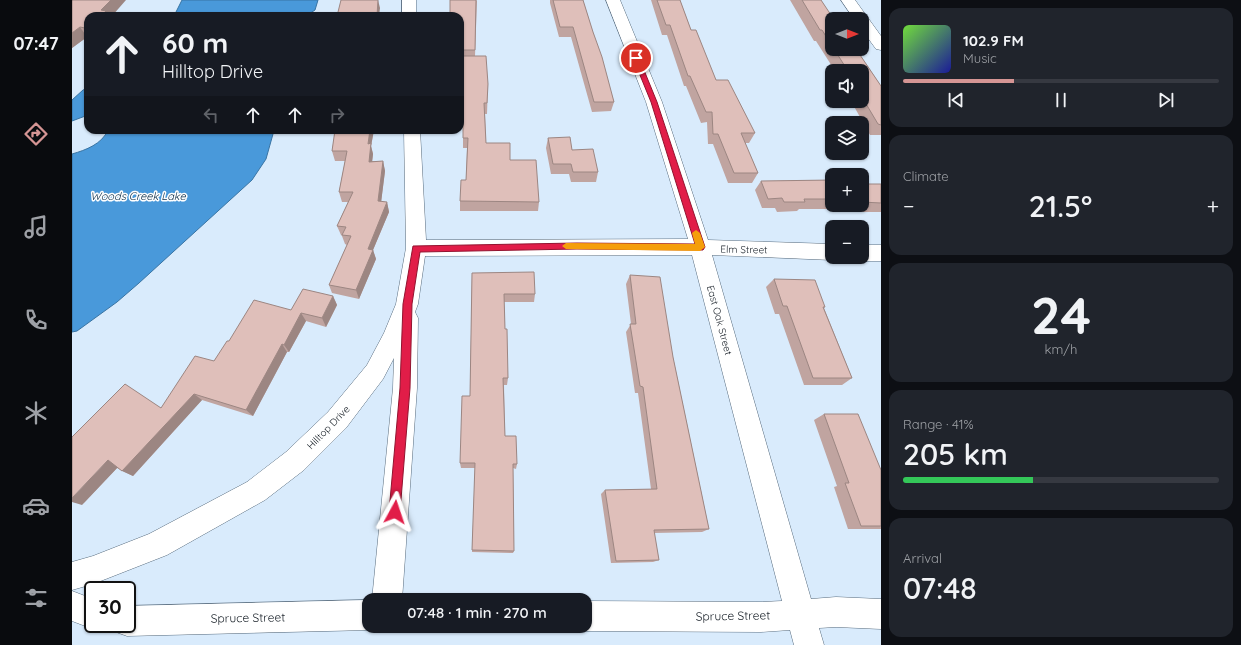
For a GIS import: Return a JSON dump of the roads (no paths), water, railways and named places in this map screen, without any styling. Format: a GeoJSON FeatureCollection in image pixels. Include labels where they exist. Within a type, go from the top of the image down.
{"type":"FeatureCollection","features":[{"type":"Feature","properties":{"kind":"street"},"geometry":{"type":"LineString","coordinates":[[409,0],[409,12]]}},
{"type":"Feature","properties":{"kind":"street","name":"East Oak Street"},"geometry":{"type":"LineString","coordinates":[[613,0],[654,102],[700,247],[809,645]]}},
{"type":"Feature","properties":{"kind":"street"},"geometry":{"type":"LineString","coordinates":[[848,0],[856,12]]}},
{"type":"Feature","properties":{"kind":"street"},"geometry":{"type":"LineString","coordinates":[[869,30],[881,46]]}},
{"type":"Feature","properties":{"kind":"street","name":"Hilltop Drive"},"geometry":{"type":"LineString","coordinates":[[72,576],[93,570],[157,545],[256,491],[295,461],[337,420],[375,372],[394,337],[407,304],[416,248],[412,134]]}},
{"type":"Feature","properties":{"kind":"street","name":"Elm Street"},"geometry":{"type":"LineString","coordinates":[[416,248],[577,246],[700,247],[825,252]]}},
{"type":"Feature","properties":{"kind":"street"},"geometry":{"type":"LineString","coordinates":[[869,253],[881,253]]}},
{"type":"Feature","properties":{"kind":"street"},"geometry":{"type":"LineString","coordinates":[[388,593],[405,388],[407,304]]}},
{"type":"Feature","properties":{"kind":"street"},"geometry":{"type":"LineString","coordinates":[[72,606],[84,611]]}},
{"type":"Feature","properties":{"kind":"street","name":"Spruce Street"},"geometry":{"type":"LineString","coordinates":[[592,616],[761,617],[836,612],[881,614]]}},
{"type":"Feature","properties":{"kind":"street","name":"Spruce Street"},"geometry":{"type":"LineString","coordinates":[[136,621],[362,615]]}},
{"type":"Feature","properties":{"kind":"water"},"geometry":{"type":"Polygon","coordinates":[[[182,0],[318,0],[315,10],[312,12],[176,12],[182,0]]]}},
{"type":"Feature","properties":{"kind":"water"},"geometry":{"type":"Polygon","coordinates":[[[83,90],[84,116],[72,121],[72,100],[83,90]]]}},
{"type":"Feature","properties":{"kind":"water","name":"Woods Creek Lake"},"geometry":{"type":"Polygon","coordinates":[[[273,134],[266,159],[252,180],[117,302],[77,331],[72,332],[72,154],[83,151],[98,143],[105,135],[273,134]]]}}]}
